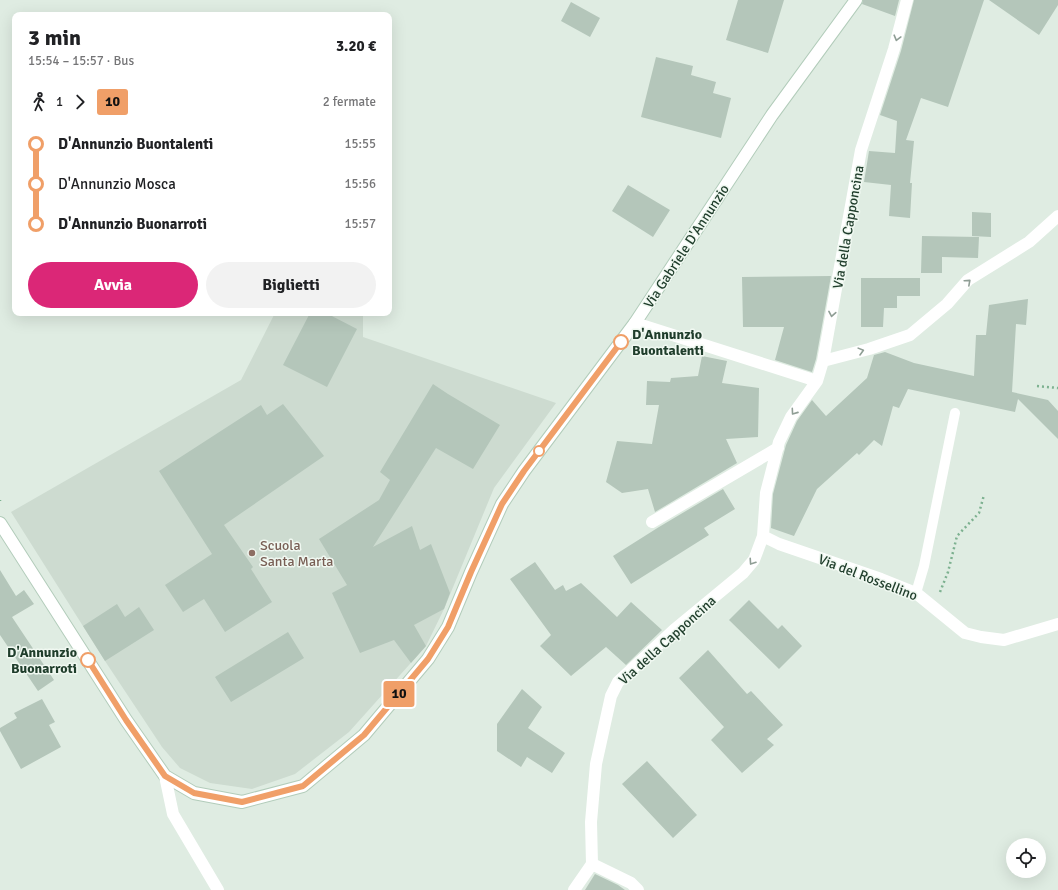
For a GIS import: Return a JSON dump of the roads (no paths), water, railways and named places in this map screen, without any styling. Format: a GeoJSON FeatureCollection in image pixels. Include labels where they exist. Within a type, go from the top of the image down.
{"type":"FeatureCollection","features":[{"type":"Feature","properties":{"kind":"street","name":"Via Gabriele D'Annunzio"},"geometry":{"type":"LineString","coordinates":[[0,523],[126,720],[165,776],[194,793],[242,802],[303,786],[364,735],[428,659],[448,627],[502,504],[524,471],[635,323],[772,115],[856,0]]}},
{"type":"Feature","properties":{"kind":"street","name":"Via della Capponcina"},"geometry":{"type":"LineString","coordinates":[[592,864],[591,822],[596,764],[610,696],[618,682],[674,630],[744,573],[754,560],[763,536],[766,493],[779,442],[791,417],[817,381],[823,361],[862,150],[894,48],[907,0]]}},
{"type":"Feature","properties":{"kind":"street"},"geometry":{"type":"LineString","coordinates":[[823,361],[869,349],[910,335],[947,304],[968,280],[1029,242],[1058,216]]}},
{"type":"Feature","properties":{"kind":"street"},"geometry":{"type":"LineString","coordinates":[[635,323],[817,381]]}},
{"type":"Feature","properties":{"kind":"street"},"geometry":{"type":"LineString","coordinates":[[652,522],[778,448]]}},
{"type":"Feature","properties":{"kind":"street","name":"Via del Rossellino"},"geometry":{"type":"LineString","coordinates":[[763,536],[779,544],[881,579],[916,593],[965,633],[1004,640],[1058,624]]}},
{"type":"Feature","properties":{"kind":"street"},"geometry":{"type":"LineString","coordinates":[[165,776],[173,814],[218,890]]}},
{"type":"Feature","properties":{"kind":"street"},"geometry":{"type":"LineString","coordinates":[[574,890],[592,864],[631,883],[638,890]]}},
{"type":"Feature","properties":{"kind":"lane"},"geometry":{"type":"LineString","coordinates":[[916,593],[924,566],[955,413]]}},
{"type":"Feature","properties":{"kind":"place","name":"D'Annunzio Buontalenti"},"geometry":{"type":"Point","coordinates":[621,342]}},
{"type":"Feature","properties":{"kind":"place","name":"Scuola Santa Marta"},"geometry":{"type":"Point","coordinates":[252,553]}},
{"type":"Feature","properties":{"kind":"place","name":"D'Annunzio Buonarroti"},"geometry":{"type":"Point","coordinates":[88,660]}}]}
